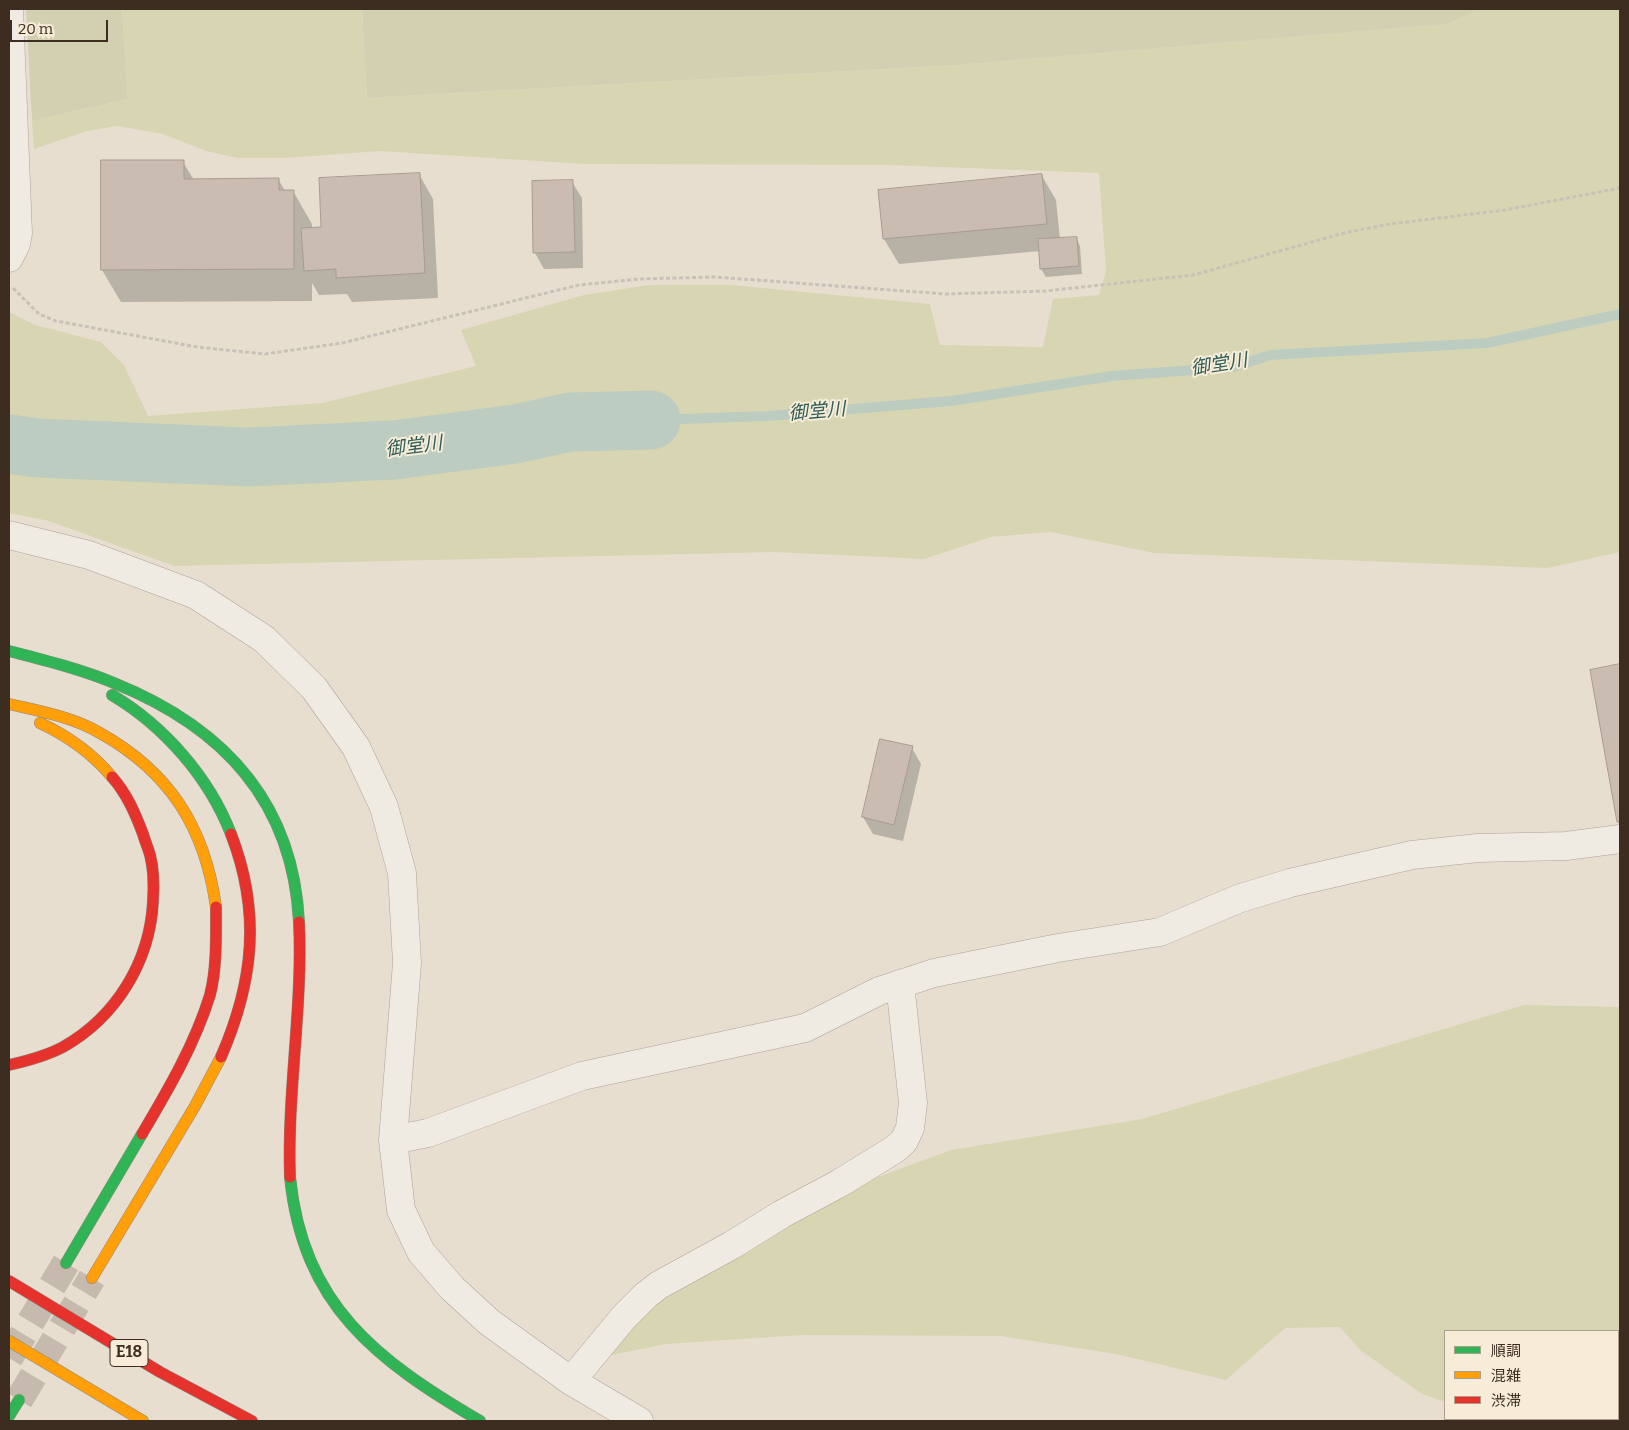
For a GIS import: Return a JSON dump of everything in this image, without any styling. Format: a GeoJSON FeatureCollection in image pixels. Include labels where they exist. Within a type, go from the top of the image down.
{"type":"FeatureCollection","features":[{"type":"Feature","properties":{"kind":"highway"},"geometry":{"type":"LineString","coordinates":[[9,651],[110,679],[160,703],[202,730],[233,760],[258,789],[278,826],[292,864],[299,907],[301,953],[288,1156],[292,1202],[304,1246],[323,1287],[353,1327],[398,1368],[454,1406],[480,1421]]}},
{"type":"Feature","properties":{"kind":"highway"},"geometry":{"type":"LineString","coordinates":[[22,654],[63,670],[102,689],[140,714],[173,744],[203,783],[224,817],[239,852],[249,893],[251,935],[246,982],[234,1026],[213,1073],[92,1278]]}},
{"type":"Feature","properties":{"kind":"highway"},"geometry":{"type":"LineString","coordinates":[[9,704],[58,716],[99,732],[137,757],[171,791],[194,827],[209,867],[216,906],[216,949],[210,994],[191,1044],[159,1105],[66,1263]]}},
{"type":"Feature","properties":{"kind":"highway"},"geometry":{"type":"LineString","coordinates":[[9,709],[52,728],[89,754],[116,781],[137,816],[151,859],[154,901],[146,944],[128,985],[101,1018],[68,1044],[29,1061],[9,1065]]}},
{"type":"Feature","properties":{"kind":"highway","name":"E18"},"geometry":{"type":"LineString","coordinates":[[9,1281],[160,1372],[252,1421]]}},
{"type":"Feature","properties":{"kind":"highway"},"geometry":{"type":"LineString","coordinates":[[9,1341],[143,1421]]}},
{"type":"Feature","properties":{"kind":"highway"},"geometry":{"type":"LineString","coordinates":[[9,1416],[19,1400]]}},
{"type":"Feature","properties":{"kind":"street"},"geometry":{"type":"LineString","coordinates":[[9,9],[18,233],[16,244],[9,258]]}},
{"type":"Feature","properties":{"kind":"street"},"geometry":{"type":"LineString","coordinates":[[9,535],[89,555],[196,596],[264,639],[314,688],[356,747],[384,807],[402,873],[407,963],[393,1140],[401,1210],[421,1252],[452,1288],[489,1322],[571,1381],[639,1421]]}},
{"type":"Feature","properties":{"kind":"street"},"geometry":{"type":"LineString","coordinates":[[393,1140],[428,1133],[582,1076],[805,1028],[879,990],[934,973],[1058,948],[1160,932],[1238,899],[1290,883],[1412,855],[1478,848],[1566,846],[1620,839]]}},
{"type":"Feature","properties":{"kind":"street"},"geometry":{"type":"LineString","coordinates":[[571,1381],[624,1317],[646,1295],[732,1246],[782,1214],[840,1183],[895,1149],[904,1141],[910,1128],[913,1103],[900,984]]}},
{"type":"Feature","properties":{"kind":"path"},"geometry":{"type":"LineString","coordinates":[[9,284],[39,314],[56,321],[197,346],[265,354],[342,343],[579,285],[639,279],[715,277],[945,294],[1046,291],[1193,275],[1348,232],[1390,224],[1505,210],[1620,188]]}},
{"type":"Feature","properties":{"kind":"shaded area"},"geometry":{"type":"Polygon","coordinates":[[[26,9],[122,9],[128,99],[32,121],[26,9]]]}},
{"type":"Feature","properties":{"kind":"shaded area"},"geometry":{"type":"Polygon","coordinates":[[[122,9],[362,9],[367,98],[957,65],[1448,24],[1479,9],[1620,9],[1620,552],[1548,568],[1154,553],[1051,532],[991,537],[924,559],[774,552],[174,566],[49,521],[9,513],[9,312],[35,325],[101,342],[124,365],[148,416],[322,403],[476,366],[461,330],[584,295],[649,285],[731,285],[930,304],[940,345],[1043,347],[1053,299],[1099,295],[1106,271],[1099,173],[888,165],[585,164],[380,151],[286,158],[238,158],[206,151],[163,134],[117,126],[87,131],[34,149],[32,121],[128,99],[122,9]]]}},
{"type":"Feature","properties":{"kind":"shaded area"},"geometry":{"type":"Polygon","coordinates":[[[362,9],[1479,9],[1448,24],[957,65],[367,98],[362,9]]]}},
{"type":"Feature","properties":{"kind":"shaded area"},"geometry":{"type":"Polygon","coordinates":[[[1524,1005],[1620,1007],[1620,1421],[1496,1420],[1619,1420],[1619,1330],[1444,1330],[1444,1402],[1422,1394],[1360,1350],[1340,1327],[1285,1328],[1226,1380],[1116,1354],[1000,1336],[802,1335],[666,1344],[607,1356],[623,1331],[668,1291],[854,1186],[951,1150],[1142,1119],[1524,1005]]]}},
{"type":"Feature","properties":{"kind":"building"},"geometry":{"type":"Polygon","coordinates":[[[101,160],[184,160],[184,179],[279,178],[279,190],[294,190],[294,269],[101,270],[101,160]]]}},
{"type":"Feature","properties":{"kind":"building"},"geometry":{"type":"Polygon","coordinates":[[[420,173],[425,273],[336,278],[336,269],[304,271],[301,228],[321,227],[319,178],[420,173]]]}},
{"type":"Feature","properties":{"kind":"building"},"geometry":{"type":"Polygon","coordinates":[[[1042,174],[1047,224],[883,239],[878,190],[1042,174]]]}},
{"type":"Feature","properties":{"kind":"building"},"geometry":{"type":"Polygon","coordinates":[[[573,180],[575,252],[533,253],[532,181],[573,180]]]}},
{"type":"Feature","properties":{"kind":"building"},"geometry":{"type":"Polygon","coordinates":[[[1077,237],[1079,266],[1040,269],[1038,239],[1077,237]]]}},
{"type":"Feature","properties":{"kind":"building"},"geometry":{"type":"Polygon","coordinates":[[[1620,664],[1620,822],[1617,822],[1590,670],[1620,664]]]}},
{"type":"Feature","properties":{"kind":"building"},"geometry":{"type":"Polygon","coordinates":[[[880,739],[913,746],[894,825],[862,817],[880,739]]]}},
{"type":"Feature","properties":{"kind":"waterway","name":"御堂川"},"geometry":{"type":"LineString","coordinates":[[651,420],[768,416],[951,401],[1112,376],[1234,367],[1270,355],[1487,343],[1620,314]]}},
{"type":"Feature","properties":{"kind":"waterway","name":"御堂川"},"geometry":{"type":"LineString","coordinates":[[9,444],[38,448],[248,457],[394,450],[515,434],[570,422],[651,420]]}},
{"type":"Feature","properties":{"kind":"tunnel"},"geometry":{"type":"LineString","coordinates":[[9,1358],[66,1263]]}},
{"type":"Feature","properties":{"kind":"tunnel"},"geometry":{"type":"LineString","coordinates":[[19,1400],[92,1278]]}},
{"type":"Feature","properties":{"kind":"traffic: fast"},"geometry":{"type":"LineString","coordinates":[[9,651],[49,661],[114,683],[153,701],[188,722],[219,746],[245,774],[267,805],[283,840],[294,879],[299,922]]}},
{"type":"Feature","properties":{"kind":"traffic: fast"},"geometry":{"type":"LineString","coordinates":[[112,695],[149,722],[183,755],[210,793],[222,813],[231,834]]}},
{"type":"Feature","properties":{"kind":"traffic: fast"},"geometry":{"type":"LineString","coordinates":[[66,1263],[142,1134]]}},
{"type":"Feature","properties":{"kind":"traffic: fast"},"geometry":{"type":"LineString","coordinates":[[290,1177],[298,1222],[311,1261],[328,1294],[351,1324],[378,1351],[408,1375],[480,1421]]}},
{"type":"Feature","properties":{"kind":"traffic: fast"},"geometry":{"type":"LineString","coordinates":[[9,1416],[19,1400]]}},
{"type":"Feature","properties":{"kind":"traffic: slow"},"geometry":{"type":"LineString","coordinates":[[9,704],[56,715],[90,727],[125,748],[165,784],[193,828],[203,852],[211,878],[216,907]]}},
{"type":"Feature","properties":{"kind":"traffic: slow"},"geometry":{"type":"LineString","coordinates":[[40,723],[79,746],[112,777]]}},
{"type":"Feature","properties":{"kind":"traffic: slow"},"geometry":{"type":"LineString","coordinates":[[92,1278],[195,1106],[221,1057]]}},
{"type":"Feature","properties":{"kind":"traffic: slow"},"geometry":{"type":"LineString","coordinates":[[9,1341],[143,1421]]}},
{"type":"Feature","properties":{"kind":"traffic: jam"},"geometry":{"type":"LineString","coordinates":[[9,1065],[50,1053],[82,1035],[114,1004],[127,986],[145,945],[153,901],[151,861],[134,811],[112,777]]}},
{"type":"Feature","properties":{"kind":"traffic: jam"},"geometry":{"type":"LineString","coordinates":[[221,1057],[241,1001],[247,974],[250,946],[247,891],[241,863],[231,834]]}},
{"type":"Feature","properties":{"kind":"traffic: jam"},"geometry":{"type":"LineString","coordinates":[[142,1134],[189,1049],[210,995],[215,963],[216,907]]}},
{"type":"Feature","properties":{"kind":"traffic: jam"},"geometry":{"type":"LineString","coordinates":[[290,1177],[291,1113],[299,986],[299,922]]}},
{"type":"Feature","properties":{"kind":"traffic: jam"},"geometry":{"type":"LineString","coordinates":[[9,1281],[160,1372],[252,1421]]}}]}
